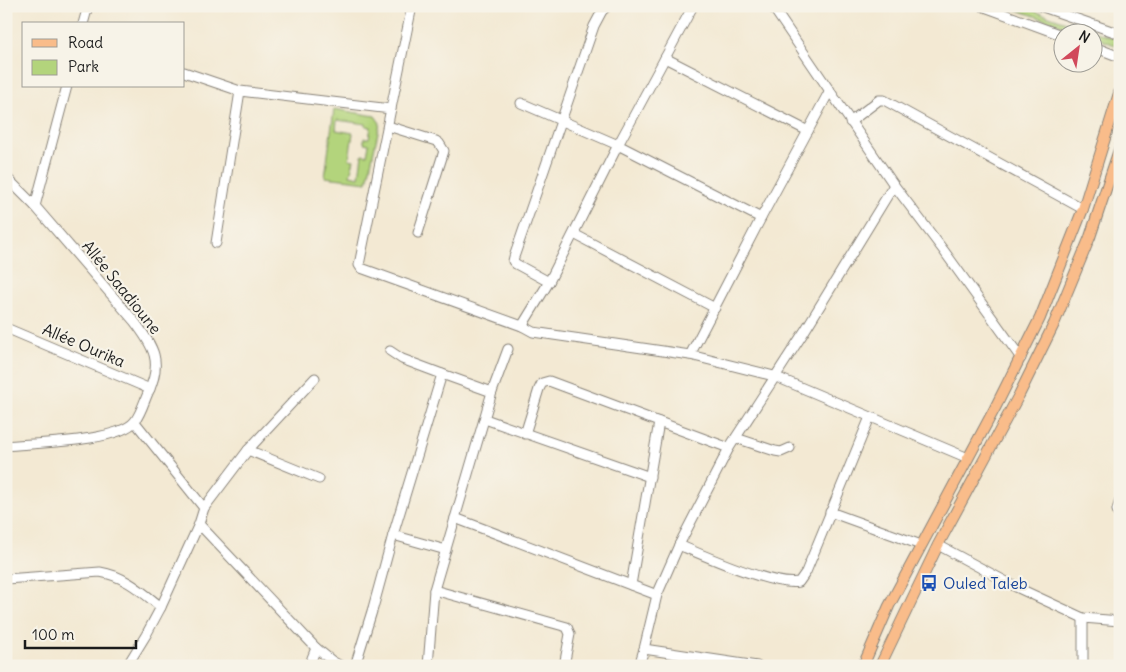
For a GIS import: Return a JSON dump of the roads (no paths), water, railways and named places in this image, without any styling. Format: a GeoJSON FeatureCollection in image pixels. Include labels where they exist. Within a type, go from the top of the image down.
{"type":"FeatureCollection","features":[{"type":"Feature","properties":{"kind":"main road"},"geometry":{"type":"LineString","coordinates":[[862,666],[889,606],[1021,358],[1054,285],[1083,209],[1120,90]]}},
{"type":"Feature","properties":{"kind":"main road"},"geometry":{"type":"LineString","coordinates":[[880,666],[938,545],[1019,395],[1054,324],[1090,236],[1120,147]]}},
{"type":"Feature","properties":{"kind":"street"},"geometry":{"type":"LineString","coordinates":[[84,22],[88,6]]}},
{"type":"Feature","properties":{"kind":"street"},"geometry":{"type":"LineString","coordinates":[[412,6],[360,257],[359,264],[361,268],[522,326],[533,332],[690,355],[774,376],[968,458]]}},
{"type":"Feature","properties":{"kind":"street"},"geometry":{"type":"LineString","coordinates":[[549,282],[513,261],[594,26],[602,11],[608,6]]}},
{"type":"Feature","properties":{"kind":"street"},"geometry":{"type":"LineString","coordinates":[[522,326],[549,282],[618,145],[693,6]]}},
{"type":"Feature","properties":{"kind":"street"},"geometry":{"type":"LineString","coordinates":[[772,6],[894,185],[1021,358]]}},
{"type":"Feature","properties":{"kind":"street"},"geometry":{"type":"LineString","coordinates":[[982,6],[1054,32]]}},
{"type":"Feature","properties":{"kind":"street"},"geometry":{"type":"LineString","coordinates":[[1040,6],[1120,34]]}},
{"type":"Feature","properties":{"kind":"street"},"geometry":{"type":"LineString","coordinates":[[1104,51],[1120,57]]}},
{"type":"Feature","properties":{"kind":"street"},"geometry":{"type":"LineString","coordinates":[[665,58],[808,131]]}},
{"type":"Feature","properties":{"kind":"street"},"geometry":{"type":"LineString","coordinates":[[185,72],[240,91],[391,109]]}},
{"type":"Feature","properties":{"kind":"street"},"geometry":{"type":"LineString","coordinates":[[35,206],[66,88]]}},
{"type":"Feature","properties":{"kind":"street"},"geometry":{"type":"LineString","coordinates":[[690,355],[830,90]]}},
{"type":"Feature","properties":{"kind":"street"},"geometry":{"type":"LineString","coordinates":[[216,243],[240,91]]}},
{"type":"Feature","properties":{"kind":"street"},"geometry":{"type":"LineString","coordinates":[[850,122],[879,100],[884,100],[1083,209]]}},
{"type":"Feature","properties":{"kind":"street"},"geometry":{"type":"LineString","coordinates":[[521,103],[618,145],[761,218]]}},
{"type":"Feature","properties":{"kind":"street"},"geometry":{"type":"LineString","coordinates":[[388,126],[436,141],[444,151],[418,233]]}},
{"type":"Feature","properties":{"kind":"street","name":"Allée Saadioune"},"geometry":{"type":"LineString","coordinates":[[6,177],[35,206],[149,340],[156,362],[156,371],[135,422]]}},
{"type":"Feature","properties":{"kind":"street"},"geometry":{"type":"LineString","coordinates":[[640,666],[657,595],[679,545],[729,448],[894,185]]}},
{"type":"Feature","properties":{"kind":"street"},"geometry":{"type":"LineString","coordinates":[[574,234],[715,308]]}},
{"type":"Feature","properties":{"kind":"street","name":"Allée Ourika"},"geometry":{"type":"LineString","coordinates":[[6,328],[150,389]]}},
{"type":"Feature","properties":{"kind":"street"},"geometry":{"type":"LineString","coordinates":[[428,666],[434,590],[492,392],[508,349]]}},
{"type":"Feature","properties":{"kind":"street"},"geometry":{"type":"LineString","coordinates":[[390,351],[402,359],[492,392]]}},
{"type":"Feature","properties":{"kind":"street"},"geometry":{"type":"LineString","coordinates":[[355,666],[442,374]]}},
{"type":"Feature","properties":{"kind":"street"},"geometry":{"type":"LineString","coordinates":[[127,666],[161,607],[199,524],[204,508],[248,450],[315,378]]}},
{"type":"Feature","properties":{"kind":"street"},"geometry":{"type":"LineString","coordinates":[[525,434],[539,389],[542,383],[548,381],[729,448]]}},
{"type":"Feature","properties":{"kind":"street"},"geometry":{"type":"LineString","coordinates":[[679,545],[780,582],[799,582],[806,572],[870,417]]}},
{"type":"Feature","properties":{"kind":"street"},"geometry":{"type":"LineString","coordinates":[[485,419],[650,477]]}},
{"type":"Feature","properties":{"kind":"street"},"geometry":{"type":"LineString","coordinates":[[6,446],[91,439],[118,432],[135,422],[204,508]]}},
{"type":"Feature","properties":{"kind":"street"},"geometry":{"type":"LineString","coordinates":[[631,586],[659,422]]}},
{"type":"Feature","properties":{"kind":"street"},"geometry":{"type":"LineString","coordinates":[[736,438],[775,451],[781,452],[790,448]]}},
{"type":"Feature","properties":{"kind":"street"},"geometry":{"type":"LineString","coordinates":[[248,450],[319,479]]}},
{"type":"Feature","properties":{"kind":"street"},"geometry":{"type":"LineString","coordinates":[[1120,500],[1117,510],[1120,517]]}},
{"type":"Feature","properties":{"kind":"street"},"geometry":{"type":"LineString","coordinates":[[830,512],[921,545]]}},
{"type":"Feature","properties":{"kind":"street"},"geometry":{"type":"LineString","coordinates":[[456,518],[657,595]]}},
{"type":"Feature","properties":{"kind":"street"},"geometry":{"type":"LineString","coordinates":[[199,524],[316,648],[341,666]]}},
{"type":"Feature","properties":{"kind":"street"},"geometry":{"type":"LineString","coordinates":[[393,535],[446,550]]}},
{"type":"Feature","properties":{"kind":"street"},"geometry":{"type":"LineString","coordinates":[[938,545],[1016,587],[1083,618],[1120,621]]}},
{"type":"Feature","properties":{"kind":"street"},"geometry":{"type":"LineString","coordinates":[[6,579],[100,572],[123,579],[161,607]]}},
{"type":"Feature","properties":{"kind":"street"},"geometry":{"type":"LineString","coordinates":[[434,590],[567,627],[570,634],[564,666]]}},
{"type":"Feature","properties":{"kind":"street"},"geometry":{"type":"LineString","coordinates":[[1083,618],[1083,666]]}},
{"type":"Feature","properties":{"kind":"street"},"geometry":{"type":"LineString","coordinates":[[309,666],[316,648]]}},
{"type":"Feature","properties":{"kind":"street"},"geometry":{"type":"LineString","coordinates":[[644,649],[757,666]]}},
{"type":"Feature","properties":{"kind":"place","name":"Ouled Taleb"},"geometry":{"type":"Point","coordinates":[929,583]}}]}
